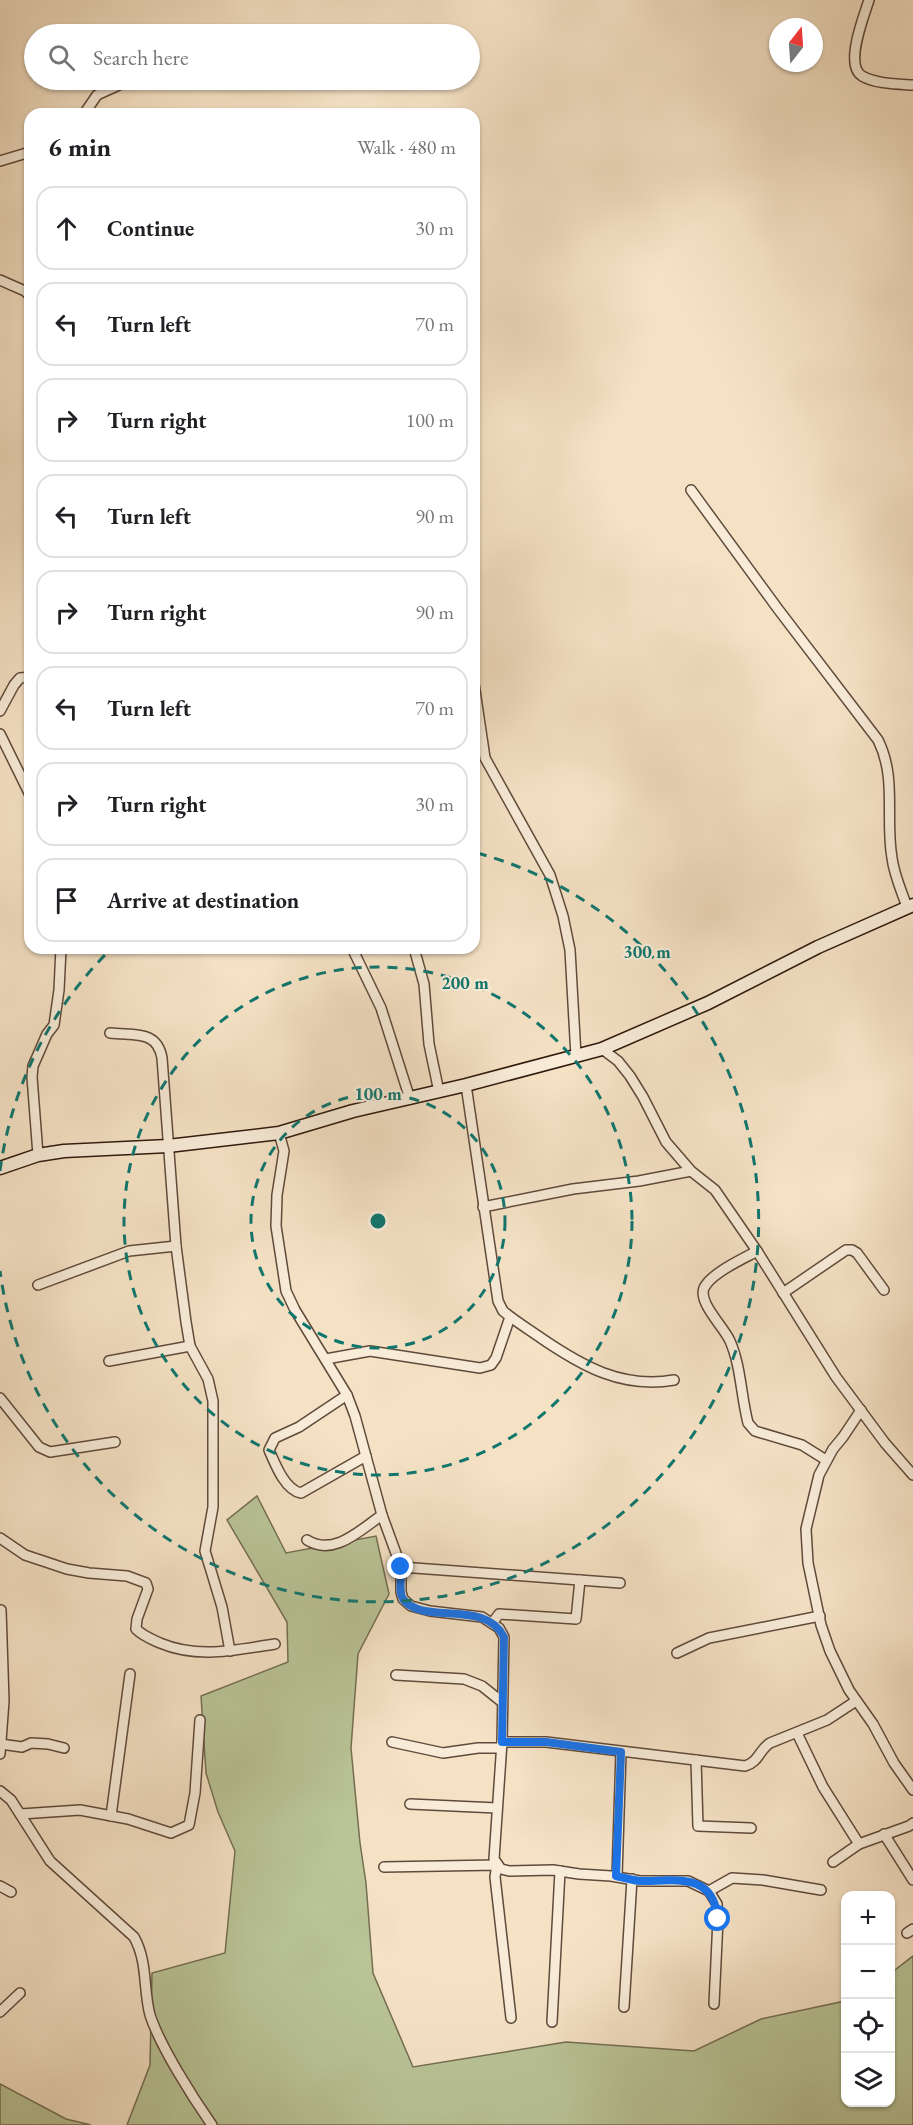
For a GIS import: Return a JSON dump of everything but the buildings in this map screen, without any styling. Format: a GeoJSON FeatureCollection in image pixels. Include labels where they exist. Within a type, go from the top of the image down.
{"type":"FeatureCollection","features":[{"type":"Feature","properties":{"kind":"street"},"geometry":{"type":"LineString","coordinates":[[869,0],[856,43],[854,59],[856,69],[861,75],[869,78],[913,85]]}},
{"type":"Feature","properties":{"kind":"street"},"geometry":{"type":"LineString","coordinates":[[88,108],[97,95],[108,90]]}},
{"type":"Feature","properties":{"kind":"street"},"geometry":{"type":"LineString","coordinates":[[0,161],[24,154]]}},
{"type":"Feature","properties":{"kind":"street"},"geometry":{"type":"LineString","coordinates":[[0,280],[24,291]]}},
{"type":"Feature","properties":{"kind":"street"},"geometry":{"type":"LineString","coordinates":[[0,1168],[38,1155],[103,1148],[168,1146],[279,1134],[353,1112],[602,1049],[708,1003],[818,947],[910,906],[892,859],[889,769],[878,740],[778,609],[692,490]]}},
{"type":"Feature","properties":{"kind":"street"},"geometry":{"type":"LineString","coordinates":[[0,711],[14,685],[20,678],[24,678]]}},
{"type":"Feature","properties":{"kind":"street"},"geometry":{"type":"LineString","coordinates":[[480,724],[485,758],[550,875],[563,916],[570,950],[576,1056]]}},
{"type":"Feature","properties":{"kind":"street"},"geometry":{"type":"LineString","coordinates":[[0,734],[24,783]]}},
{"type":"Feature","properties":{"kind":"street"},"geometry":{"type":"LineString","coordinates":[[38,1155],[33,1066],[46,1034],[54,1025],[62,954]]}},
{"type":"Feature","properties":{"kind":"street"},"geometry":{"type":"LineString","coordinates":[[355,954],[381,1008],[410,1099]]}},
{"type":"Feature","properties":{"kind":"street"},"geometry":{"type":"LineString","coordinates":[[416,954],[424,984],[429,1044],[439,1092]]}},
{"type":"Feature","properties":{"kind":"street"},"geometry":{"type":"LineString","coordinates":[[110,1034],[145,1036],[153,1039],[160,1046],[176,1246],[190,1346],[208,1380],[213,1401],[213,1507],[205,1551],[222,1607],[230,1651]]}},
{"type":"Feature","properties":{"kind":"street"},"geometry":{"type":"LineString","coordinates":[[602,1049],[618,1061],[630,1076],[643,1096],[666,1142],[691,1171],[715,1190],[757,1251],[836,1377],[885,1443],[913,1474]]}},
{"type":"Feature","properties":{"kind":"street"},"geometry":{"type":"LineString","coordinates":[[466,1085],[498,1301],[503,1311],[578,1363],[604,1374],[653,1384],[674,1380]]}},
{"type":"Feature","properties":{"kind":"street"},"geometry":{"type":"LineString","coordinates":[[279,1134],[284,1151],[277,1195],[276,1226],[286,1291],[295,1310],[347,1395],[382,1515],[401,1567],[400,1592],[403,1599],[411,1606],[430,1611],[482,1617],[493,1622],[504,1637],[501,1745],[494,1859],[501,1869],[509,1871],[560,1872],[632,1879],[688,1881],[709,1891],[717,1904],[718,1919],[714,2004]]}},
{"type":"Feature","properties":{"kind":"street"},"geometry":{"type":"LineString","coordinates":[[483,1207],[573,1189],[613,1185],[691,1171]]}},
{"type":"Feature","properties":{"kind":"street"},"geometry":{"type":"LineString","coordinates":[[38,1285],[129,1251],[176,1246]]}},
{"type":"Feature","properties":{"kind":"street"},"geometry":{"type":"LineString","coordinates":[[783,1293],[846,1250],[857,1253],[884,1290]]}},
{"type":"Feature","properties":{"kind":"street"},"geometry":{"type":"LineString","coordinates":[[757,1251],[711,1278],[702,1293],[729,1340],[736,1359],[748,1423],[755,1431],[802,1445],[826,1460]]}},
{"type":"Feature","properties":{"kind":"street"},"geometry":{"type":"LineString","coordinates":[[326,1359],[370,1351],[480,1368],[491,1365],[496,1358],[510,1317]]}},
{"type":"Feature","properties":{"kind":"street"},"geometry":{"type":"LineString","coordinates":[[109,1361],[190,1346]]}},
{"type":"Feature","properties":{"kind":"street"},"geometry":{"type":"LineString","coordinates":[[347,1395],[299,1427],[275,1438],[269,1450],[289,1486],[295,1492],[301,1493],[366,1456]]}},
{"type":"Feature","properties":{"kind":"street"},"geometry":{"type":"LineString","coordinates":[[0,1398],[39,1447],[50,1452],[116,1442]]}},
{"type":"Feature","properties":{"kind":"street"},"geometry":{"type":"LineString","coordinates":[[861,1410],[826,1460],[814,1496],[805,1540],[820,1616],[830,1651],[856,1701],[873,1724],[894,1763],[913,1790]]}},
{"type":"Feature","properties":{"kind":"street"},"geometry":{"type":"LineString","coordinates":[[307,1540],[317,1546],[327,1547],[340,1543],[382,1515]]}},
{"type":"Feature","properties":{"kind":"street"},"geometry":{"type":"LineString","coordinates":[[0,1538],[25,1555],[67,1569],[89,1574],[127,1576],[146,1582],[148,1589],[137,1619],[136,1629],[143,1636],[176,1650],[196,1653],[230,1651],[275,1644]]}},
{"type":"Feature","properties":{"kind":"street"},"geometry":{"type":"LineString","coordinates":[[401,1567],[620,1583]]}},
{"type":"Feature","properties":{"kind":"street"},"geometry":{"type":"LineString","coordinates":[[493,1622],[499,1614],[576,1619],[580,1580]]}},
{"type":"Feature","properties":{"kind":"street"},"geometry":{"type":"LineString","coordinates":[[1,1610],[4,1701],[0,1747],[22,1747],[31,1743],[64,1748]]}},
{"type":"Feature","properties":{"kind":"street"},"geometry":{"type":"LineString","coordinates":[[677,1653],[709,1638],[820,1616]]}},
{"type":"Feature","properties":{"kind":"street"},"geometry":{"type":"LineString","coordinates":[[111,1816],[130,1674]]}},
{"type":"Feature","properties":{"kind":"street"},"geometry":{"type":"LineString","coordinates":[[396,1675],[464,1679],[482,1686],[502,1702]]}},
{"type":"Feature","properties":{"kind":"street"},"geometry":{"type":"LineString","coordinates":[[392,1742],[443,1753],[546,1742],[745,1766],[756,1761],[770,1743],[827,1720],[856,1701]]}},
{"type":"Feature","properties":{"kind":"street"},"geometry":{"type":"LineString","coordinates":[[21,1814],[80,1810],[128,1820],[171,1833],[189,1825],[195,1793],[200,1720]]}},
{"type":"Feature","properties":{"kind":"street"},"geometry":{"type":"LineString","coordinates":[[797,1733],[823,1787],[859,1844]]}},
{"type":"Feature","properties":{"kind":"street"},"geometry":{"type":"LineString","coordinates":[[616,1876],[621,1752]]}},
{"type":"Feature","properties":{"kind":"street"},"geometry":{"type":"LineString","coordinates":[[696,1760],[698,1826],[751,1828]]}},
{"type":"Feature","properties":{"kind":"street"},"geometry":{"type":"LineString","coordinates":[[0,1791],[11,1800],[50,1861],[134,1937],[141,1949],[150,2014],[178,2071],[212,2125]]}},
{"type":"Feature","properties":{"kind":"street"},"geometry":{"type":"LineString","coordinates":[[410,1804],[497,1808]]}},
{"type":"Feature","properties":{"kind":"street"},"geometry":{"type":"LineString","coordinates":[[833,1862],[859,1844],[909,1826],[913,1822]]}},
{"type":"Feature","properties":{"kind":"street"},"geometry":{"type":"LineString","coordinates":[[884,1834],[913,1880]]}},
{"type":"Feature","properties":{"kind":"street"},"geometry":{"type":"LineString","coordinates":[[384,1867],[497,1865]]}},
{"type":"Feature","properties":{"kind":"street"},"geometry":{"type":"LineString","coordinates":[[497,1865],[495,1877],[511,2018]]}},
{"type":"Feature","properties":{"kind":"street"},"geometry":{"type":"LineString","coordinates":[[552,2022],[560,1872]]}},
{"type":"Feature","properties":{"kind":"street"},"geometry":{"type":"LineString","coordinates":[[709,1891],[732,1878],[763,1880],[821,1890]]}},
{"type":"Feature","properties":{"kind":"street"},"geometry":{"type":"LineString","coordinates":[[624,2007],[632,1879]]}},
{"type":"Feature","properties":{"kind":"street"},"geometry":{"type":"LineString","coordinates":[[0,1886],[11,1892]]}},
{"type":"Feature","properties":{"kind":"street"},"geometry":{"type":"LineString","coordinates":[[0,2012],[20,1994]]}},
{"type":"Feature","properties":{"kind":"green space"},"geometry":{"type":"Polygon","coordinates":[[[257,1496],[286,1553],[376,1536],[389,1594],[358,1654],[351,1748],[373,1973],[413,2067],[566,2042],[694,2051],[761,2019],[841,2002],[841,2107],[895,2107],[895,1970],[913,1956],[913,2125],[127,2125],[150,2065],[152,1973],[225,1953],[235,1851],[218,1812],[206,1773],[201,1696],[288,1662],[287,1622],[227,1520],[257,1496]]]}},
{"type":"Feature","properties":{"kind":"green space"},"geometry":{"type":"Polygon","coordinates":[[[0,2084],[66,2119],[91,2125],[0,2125],[0,2084]]]}},
{"type":"Feature","properties":{"kind":"route"},"geometry":{"type":"LineString","coordinates":[[401,1567],[400,1592],[403,1599],[411,1606],[430,1611],[482,1617],[499,1628],[504,1637],[502,1742],[546,1742],[621,1752],[616,1876],[640,1881],[688,1881],[701,1886],[709,1891],[717,1904],[718,1919]]}}]}
